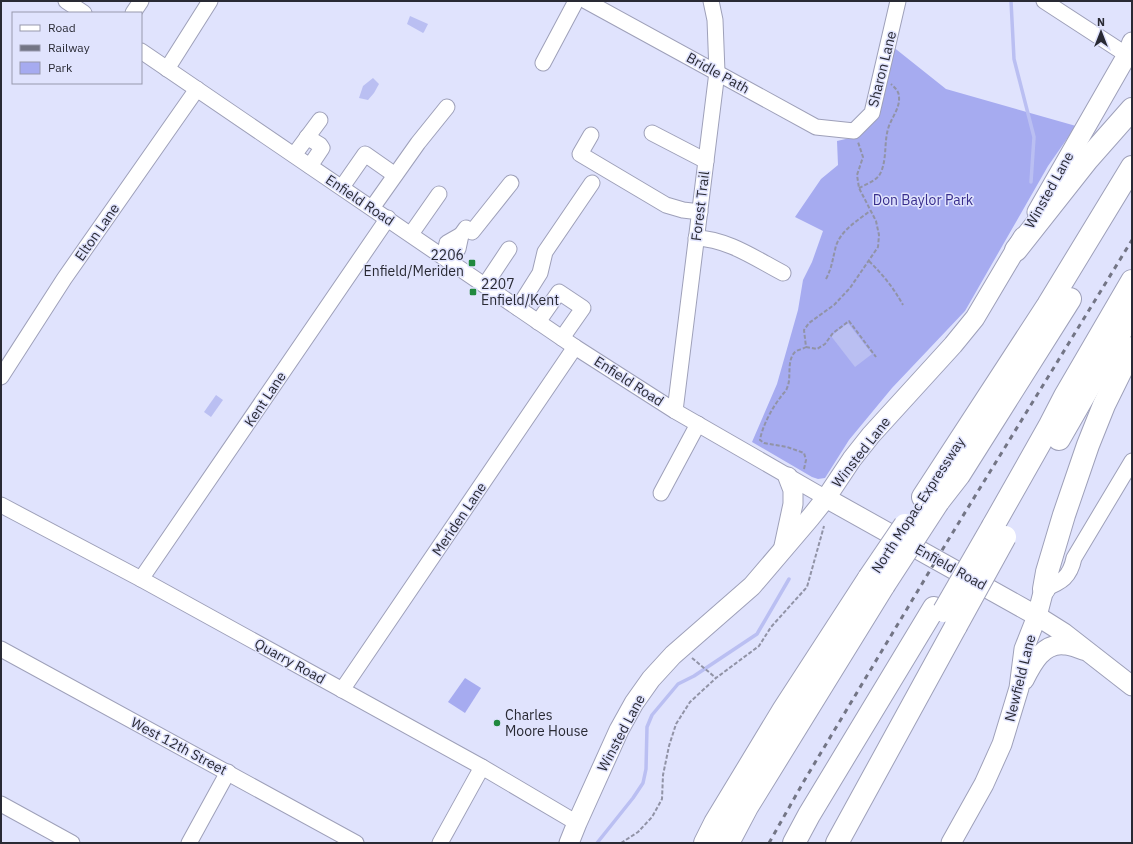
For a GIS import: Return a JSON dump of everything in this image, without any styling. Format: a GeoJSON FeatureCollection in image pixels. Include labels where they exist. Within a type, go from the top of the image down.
{"type":"FeatureCollection","features":[{"type":"Feature","properties":{"kind":"highway"},"geometry":{"type":"LineString","coordinates":[[1016,250],[1087,160],[1132,109]]}},
{"type":"Feature","properties":{"kind":"highway","name":"North Mopac Expressway"},"geometry":{"type":"LineString","coordinates":[[705,843],[715,823],[784,709],[882,584],[935,501],[1048,305],[1132,167]]}},
{"type":"Feature","properties":{"kind":"highway"},"geometry":{"type":"LineString","coordinates":[[935,501],[959,475],[1132,196]]}},
{"type":"Feature","properties":{"kind":"highway"},"geometry":{"type":"LineString","coordinates":[[809,843],[945,615],[994,529],[1065,396],[1132,281]]}},
{"type":"Feature","properties":{"kind":"highway"},"geometry":{"type":"LineString","coordinates":[[994,529],[1063,431],[1132,312]]}},
{"type":"Feature","properties":{"kind":"highway"},"geometry":{"type":"LineString","coordinates":[[1044,589],[1047,572],[1064,515],[1088,446],[1104,405],[1132,348]]}},
{"type":"Feature","properties":{"kind":"highway"},"geometry":{"type":"LineString","coordinates":[[728,843],[747,807],[882,584]]}},
{"type":"Feature","properties":{"kind":"highway"},"geometry":{"type":"LineString","coordinates":[[743,843],[812,724],[882,584]]}},
{"type":"Feature","properties":{"kind":"highway"},"geometry":{"type":"LineString","coordinates":[[837,843],[861,799],[945,615]]}},
{"type":"Feature","properties":{"kind":"highway"},"geometry":{"type":"LineString","coordinates":[[794,843],[809,815],[945,615]]}},
{"type":"Feature","properties":{"kind":"highway"},"geometry":{"type":"LineString","coordinates":[[849,843],[861,799]]}},
{"type":"Feature","properties":{"kind":"highway"},"geometry":{"type":"LineString","coordinates":[[696,843],[715,823]]}},
{"type":"Feature","properties":{"kind":"main road","name":"Winsted Lane"},"geometry":{"type":"LineString","coordinates":[[569,843],[576,823],[619,730],[634,703],[651,679],[673,655],[752,586],[826,498],[852,459],[871,436],[953,345],[974,318],[1016,250],[1129,48]]}},
{"type":"Feature","properties":{"kind":"main road"},"geometry":{"type":"LineString","coordinates":[[783,548],[793,504],[793,490],[796,473]]}},
{"type":"Feature","properties":{"kind":"main road","name":"Enfield Road"},"geometry":{"type":"LineString","coordinates":[[826,498],[1037,616],[1064,633],[1132,686]]}},
{"type":"Feature","properties":{"kind":"main road","name":"Newfield Lane"},"geometry":{"type":"LineString","coordinates":[[950,843],[984,784],[1002,744],[1019,688],[1024,649],[1037,616],[1044,589]]}},
{"type":"Feature","properties":{"kind":"main road"},"geometry":{"type":"LineString","coordinates":[[1019,688],[1042,652],[1051,646],[1064,644],[1088,652]]}},
{"type":"Feature","properties":{"kind":"street"},"geometry":{"type":"LineString","coordinates":[[66,1],[82,12]]}},
{"type":"Feature","properties":{"kind":"street"},"geometry":{"type":"LineString","coordinates":[[135,12],[141,1]]}},
{"type":"Feature","properties":{"kind":"street"},"geometry":{"type":"LineString","coordinates":[[167,69],[210,1]]}},
{"type":"Feature","properties":{"kind":"street"},"geometry":{"type":"LineString","coordinates":[[543,63],[576,1]]}},
{"type":"Feature","properties":{"kind":"street","name":"Bridle Path"},"geometry":{"type":"LineString","coordinates":[[586,1],[816,127],[854,131]]}},
{"type":"Feature","properties":{"kind":"street","name":"Forest Trail"},"geometry":{"type":"LineString","coordinates":[[675,411],[717,72],[715,20],[711,1]]}},
{"type":"Feature","properties":{"kind":"street","name":"Sharon Lane"},"geometry":{"type":"LineString","coordinates":[[854,131],[872,113],[898,1]]}},
{"type":"Feature","properties":{"kind":"street"},"geometry":{"type":"LineString","coordinates":[[1044,1],[1129,48]]}},
{"type":"Feature","properties":{"kind":"street","name":"Enfield Road"},"geometry":{"type":"LineString","coordinates":[[142,52],[388,218],[575,347],[675,411],[796,473],[826,498]]}},
{"type":"Feature","properties":{"kind":"street","name":"Elton Lane"},"geometry":{"type":"LineString","coordinates":[[1,377],[64,279],[197,89]]}},
{"type":"Feature","properties":{"kind":"street"},"geometry":{"type":"LineString","coordinates":[[372,208],[418,143],[447,107]]}},
{"type":"Feature","properties":{"kind":"street"},"geometry":{"type":"LineString","coordinates":[[294,155],[320,120]]}},
{"type":"Feature","properties":{"kind":"street"},"geometry":{"type":"LineString","coordinates":[[652,133],[706,161]]}},
{"type":"Feature","properties":{"kind":"street"},"geometry":{"type":"LineString","coordinates":[[591,135],[580,154],[666,205],[683,210],[700,212]]}},
{"type":"Feature","properties":{"kind":"street"},"geometry":{"type":"LineString","coordinates":[[307,137],[320,145],[322,148],[310,166]]}},
{"type":"Feature","properties":{"kind":"street"},"geometry":{"type":"LineString","coordinates":[[342,187],[365,154],[395,175]]}},
{"type":"Feature","properties":{"kind":"street"},"geometry":{"type":"LineString","coordinates":[[444,257],[458,249],[461,235],[466,228],[472,232],[511,183]]}},
{"type":"Feature","properties":{"kind":"street"},"geometry":{"type":"LineString","coordinates":[[518,308],[540,273],[545,252],[592,184]]}},
{"type":"Feature","properties":{"kind":"street"},"geometry":{"type":"LineString","coordinates":[[411,234],[439,194]]}},
{"type":"Feature","properties":{"kind":"street","name":"Kent Lane"},"geometry":{"type":"LineString","coordinates":[[141,579],[388,218]]}},
{"type":"Feature","properties":{"kind":"street"},"geometry":{"type":"LineString","coordinates":[[696,238],[716,240],[728,244],[783,273]]}},
{"type":"Feature","properties":{"kind":"street"},"geometry":{"type":"LineString","coordinates":[[485,285],[509,249]]}},
{"type":"Feature","properties":{"kind":"street"},"geometry":{"type":"LineString","coordinates":[[538,322],[559,292],[583,308],[562,338]]}},
{"type":"Feature","properties":{"kind":"street","name":"Meriden Lane"},"geometry":{"type":"LineString","coordinates":[[342,690],[575,347]]}},
{"type":"Feature","properties":{"kind":"street"},"geometry":{"type":"LineString","coordinates":[[661,493],[698,424]]}},
{"type":"Feature","properties":{"kind":"street"},"geometry":{"type":"LineString","coordinates":[[1044,589],[1064,580],[1072,568],[1074,558],[1132,461]]}},
{"type":"Feature","properties":{"kind":"street","name":"Quarry Road"},"geometry":{"type":"LineString","coordinates":[[1,505],[141,579],[482,767],[576,823]]}},
{"type":"Feature","properties":{"kind":"street","name":"West 12th Street"},"geometry":{"type":"LineString","coordinates":[[1,649],[356,843]]}},
{"type":"Feature","properties":{"kind":"street"},"geometry":{"type":"LineString","coordinates":[[440,843],[482,767]]}},
{"type":"Feature","properties":{"kind":"street"},"geometry":{"type":"LineString","coordinates":[[189,843],[228,772]]}},
{"type":"Feature","properties":{"kind":"street"},"geometry":{"type":"LineString","coordinates":[[1,804],[72,843]]}},
{"type":"Feature","properties":{"kind":"path"},"geometry":{"type":"LineString","coordinates":[[859,188],[872,181],[881,173],[884,162],[888,128],[897,108],[899,97],[897,90],[881,76]]}},
{"type":"Feature","properties":{"kind":"path"},"geometry":{"type":"LineString","coordinates":[[806,347],[804,330],[809,323],[834,305],[850,288],[878,247],[879,235],[876,221],[859,188],[857,175],[863,157],[854,131]]}},
{"type":"Feature","properties":{"kind":"path"},"geometry":{"type":"LineString","coordinates":[[826,279],[832,268],[838,240],[846,230],[870,211]]}},
{"type":"Feature","properties":{"kind":"path"},"geometry":{"type":"LineString","coordinates":[[869,261],[895,290],[903,305]]}},
{"type":"Feature","properties":{"kind":"path"},"geometry":{"type":"LineString","coordinates":[[796,473],[806,460],[804,453],[787,447],[764,443],[760,440],[769,416],[779,398],[787,389],[790,378],[790,365],[795,352],[806,347],[817,349],[825,344],[833,332],[849,321],[876,357]]}},
{"type":"Feature","properties":{"kind":"path"},"geometry":{"type":"LineString","coordinates":[[621,843],[638,832],[652,817],[662,799],[663,775],[669,746],[676,724],[690,702],[716,678],[759,646],[770,627],[807,587],[825,520]]}},
{"type":"Feature","properties":{"kind":"path"},"geometry":{"type":"LineString","coordinates":[[699,664],[716,678]]}},
{"type":"Feature","properties":{"kind":"green space","name":"Don Baylor Park"},"geometry":{"type":"Polygon","coordinates":[[[892,46],[946,89],[1076,126],[1048,166],[965,311],[892,388],[849,440],[825,478],[818,479],[752,442],[777,384],[798,310],[803,280],[812,262],[823,231],[795,217],[821,179],[838,165],[837,141],[850,138],[863,129],[892,46]]]}},
{"type":"Feature","properties":{"kind":"green space"},"geometry":{"type":"Polygon","coordinates":[[[465,678],[481,688],[465,713],[448,702],[465,678]]]}},
{"type":"Feature","properties":{"kind":"shaded area"},"geometry":{"type":"Polygon","coordinates":[[[410,16],[428,24],[423,33],[407,24],[410,16]]]}},
{"type":"Feature","properties":{"kind":"shaded area"},"geometry":{"type":"Polygon","coordinates":[[[373,78],[379,84],[374,93],[368,100],[359,98],[363,86],[373,78]]]}},
{"type":"Feature","properties":{"kind":"shaded area"},"geometry":{"type":"Polygon","coordinates":[[[848,323],[872,354],[855,367],[831,336],[848,323]]]}},
{"type":"Feature","properties":{"kind":"shaded area"},"geometry":{"type":"Polygon","coordinates":[[[216,395],[223,400],[211,417],[204,412],[216,395]]]}},
{"type":"Feature","properties":{"kind":"waterway"},"geometry":{"type":"LineString","coordinates":[[1011,1],[1014,59],[1034,137],[1031,182]]}},
{"type":"Feature","properties":{"kind":"waterway"},"geometry":{"type":"LineString","coordinates":[[597,843],[643,783],[646,769],[647,727],[652,715],[678,684],[694,676],[757,634],[789,579]]}},
{"type":"Feature","properties":{"kind":"railway"},"geometry":{"type":"LineString","coordinates":[[769,843],[804,781],[950,537],[1132,240]]}},
{"type":"Feature","properties":{"kind":"place","name":"2206 Enfield/Meriden"},"geometry":{"type":"Point","coordinates":[472,263]}},
{"type":"Feature","properties":{"kind":"place","name":"2207 Enfield/Kent"},"geometry":{"type":"Point","coordinates":[473,292]}},
{"type":"Feature","properties":{"kind":"place","name":"Charles Moore House"},"geometry":{"type":"Point","coordinates":[497,723]}}]}
